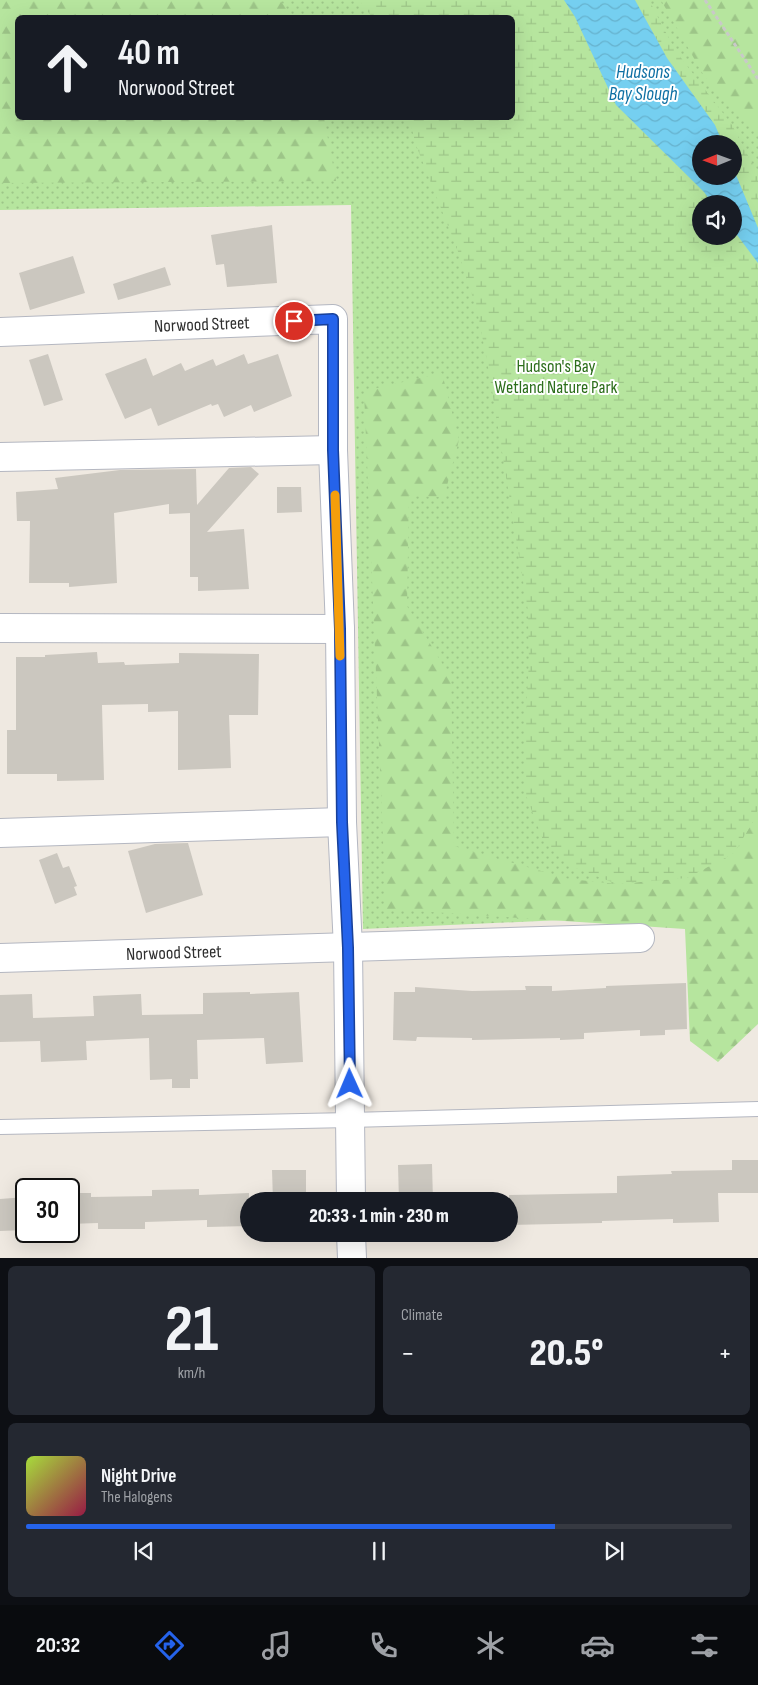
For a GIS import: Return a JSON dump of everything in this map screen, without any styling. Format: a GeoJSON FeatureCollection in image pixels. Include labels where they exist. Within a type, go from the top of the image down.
{"type":"FeatureCollection","features":[{"type":"Feature","properties":{"kind":"street","name":"Norwood Street"},"geometry":{"type":"LineString","coordinates":[[0,332],[333,319],[333,450],[340,629],[342,822],[348,948]]}},
{"type":"Feature","properties":{"kind":"street"},"geometry":{"type":"LineString","coordinates":[[0,456],[333,450]]}},
{"type":"Feature","properties":{"kind":"street"},"geometry":{"type":"LineString","coordinates":[[0,628],[340,629]]}},
{"type":"Feature","properties":{"kind":"street"},"geometry":{"type":"LineString","coordinates":[[0,833],[342,822]]}},
{"type":"Feature","properties":{"kind":"street","name":"Norwood Street"},"geometry":{"type":"LineString","coordinates":[[0,958],[640,938]]}},
{"type":"Feature","properties":{"kind":"street"},"geometry":{"type":"LineString","coordinates":[[348,948],[351,1192]]}},
{"type":"Feature","properties":{"kind":"street"},"geometry":{"type":"LineString","coordinates":[[352,1242],[352,1258]]}},
{"type":"Feature","properties":{"kind":"lane"},"geometry":{"type":"LineString","coordinates":[[0,1127],[758,1109]]}},
{"type":"Feature","properties":{"kind":"path"},"geometry":{"type":"LineString","coordinates":[[705,0],[758,80]]}},
{"type":"Feature","properties":{"kind":"green space","name":"Hudson's Bay Wetland Nature Park"},"geometry":{"type":"Polygon","coordinates":[[[0,0],[758,0],[758,911],[363,929],[351,205],[0,210],[0,0]]]}},
{"type":"Feature","properties":{"kind":"green space"},"geometry":{"type":"Polygon","coordinates":[[[0,0],[280,0],[291,15],[15,15],[15,120],[324,120],[336,181],[0,183],[0,0]]]}},
{"type":"Feature","properties":{"kind":"green space"},"geometry":{"type":"Polygon","coordinates":[[[359,0],[649,0],[675,50],[732,125],[737,135],[692,135],[692,185],[742,185],[742,144],[758,175],[758,809],[754,820],[734,853],[687,878],[617,884],[570,866],[543,840],[525,793],[524,747],[529,662],[528,611],[478,314],[459,254],[416,145],[410,120],[515,120],[515,15],[370,15],[359,0]]]}},
{"type":"Feature","properties":{"kind":"green space"},"geometry":{"type":"Polygon","coordinates":[[[661,0],[758,0],[758,133],[704,76],[661,0]]]}},
{"type":"Feature","properties":{"kind":"green space"},"geometry":{"type":"Polygon","coordinates":[[[442,373],[459,440],[444,497],[409,496],[407,606],[451,678],[454,846],[569,879],[617,884],[687,878],[734,853],[754,820],[758,809],[758,1024],[718,1062],[690,1041],[685,929],[386,909],[364,391],[442,373]]]}},
{"type":"Feature","properties":{"kind":"water","name":"Hudsons Bay Slough"},"geometry":{"type":"Polygon","coordinates":[[[564,0],[635,0],[667,58],[715,125],[719,135],[692,135],[692,180],[616,105],[575,17],[564,0]]]}},
{"type":"Feature","properties":{"kind":"water","name":"Hudsons Bay Slough"},"geometry":{"type":"Polygon","coordinates":[[[697,185],[740,185],[758,228],[758,263],[742,242],[742,195],[706,195],[697,185]]]}},
{"type":"Feature","properties":{"kind":"building"},"geometry":{"type":"Polygon","coordinates":[[[272,225],[277,283],[227,287],[224,264],[216,265],[211,235],[272,225]]]}},
{"type":"Feature","properties":{"kind":"building"},"geometry":{"type":"Polygon","coordinates":[[[73,256],[85,293],[30,310],[19,273],[73,256]]]}},
{"type":"Feature","properties":{"kind":"building"},"geometry":{"type":"Polygon","coordinates":[[[165,267],[171,285],[118,300],[113,284],[165,267]]]}},
{"type":"Feature","properties":{"kind":"building"},"geometry":{"type":"Polygon","coordinates":[[[48,354],[63,400],[44,406],[29,360],[48,354]]]}},
{"type":"Feature","properties":{"kind":"building"},"geometry":{"type":"Polygon","coordinates":[[[244,354],[248,364],[278,354],[292,396],[254,412],[251,405],[224,417],[218,404],[212,406],[211,404],[158,426],[151,408],[125,419],[105,374],[146,358],[153,376],[181,363],[185,371],[213,359],[216,366],[244,354]]]}},
{"type":"Feature","properties":{"kind":"building"},"geometry":{"type":"Polygon","coordinates":[[[251,467],[259,474],[207,532],[244,529],[249,589],[198,591],[198,577],[190,577],[190,513],[169,514],[169,504],[114,513],[117,583],[69,587],[69,583],[29,583],[30,521],[17,521],[16,492],[58,489],[55,478],[120,470],[196,469],[197,505],[229,468],[251,467]]]}},
{"type":"Feature","properties":{"kind":"building"},"geometry":{"type":"Polygon","coordinates":[[[277,487],[301,487],[302,512],[277,513],[277,487]]]}},
{"type":"Feature","properties":{"kind":"building"},"geometry":{"type":"Polygon","coordinates":[[[97,652],[98,663],[124,662],[125,665],[179,663],[179,653],[259,654],[258,715],[229,715],[231,768],[178,770],[178,711],[148,712],[148,704],[102,705],[104,780],[57,781],[57,774],[7,774],[7,730],[16,730],[16,657],[45,657],[45,655],[97,652]]]}},
{"type":"Feature","properties":{"kind":"building"},"geometry":{"type":"Polygon","coordinates":[[[188,843],[203,895],[146,913],[128,851],[155,844],[188,843]]]}},
{"type":"Feature","properties":{"kind":"building"},"geometry":{"type":"Polygon","coordinates":[[[57,853],[63,868],[69,866],[77,886],[74,887],[77,895],[55,904],[39,860],[57,853]]]}},
{"type":"Feature","properties":{"kind":"building"},"geometry":{"type":"Polygon","coordinates":[[[686,983],[687,1029],[665,1030],[665,1035],[640,1036],[640,1030],[584,1033],[584,1039],[560,1040],[560,1038],[472,1040],[472,1038],[417,1037],[416,1041],[393,1040],[394,992],[415,992],[415,987],[472,991],[526,990],[525,986],[552,986],[552,991],[606,988],[606,986],[686,983]]]}},
{"type":"Feature","properties":{"kind":"building"},"geometry":{"type":"Polygon","coordinates":[[[250,992],[250,994],[299,992],[303,1062],[266,1064],[264,1038],[197,1040],[198,1079],[190,1079],[190,1088],[172,1088],[172,1079],[150,1080],[149,1038],[86,1041],[87,1060],[41,1062],[40,1041],[0,1042],[0,995],[32,994],[33,1018],[94,1016],[93,996],[141,994],[142,1015],[203,1014],[203,993],[250,992]]]}},
{"type":"Feature","properties":{"kind":"building"},"geometry":{"type":"Polygon","coordinates":[[[732,1160],[758,1160],[758,1193],[718,1193],[719,1222],[673,1223],[673,1219],[518,1225],[518,1195],[617,1193],[617,1176],[672,1174],[671,1171],[732,1170],[732,1160]]]}},
{"type":"Feature","properties":{"kind":"building"},"geometry":{"type":"Polygon","coordinates":[[[432,1164],[433,1192],[399,1192],[398,1165],[432,1164]]]}},
{"type":"Feature","properties":{"kind":"building"},"geometry":{"type":"Polygon","coordinates":[[[272,1170],[306,1170],[306,1192],[273,1192],[272,1170]]]}},
{"type":"Feature","properties":{"kind":"building"},"geometry":{"type":"Polygon","coordinates":[[[199,1189],[199,1195],[240,1193],[240,1226],[207,1227],[207,1220],[145,1222],[145,1229],[98,1229],[98,1223],[80,1224],[80,1193],[91,1193],[91,1197],[152,1196],[152,1190],[199,1189]]]}},
{"type":"Feature","properties":{"kind":"building"},"geometry":{"type":"Polygon","coordinates":[[[15,1198],[15,1230],[0,1231],[0,1199],[15,1198]]]}},
{"type":"Feature","properties":{"kind":"slow traffic"},"geometry":{"type":"LineString","coordinates":[[335,495],[340,656]]}},
{"type":"Feature","properties":{"kind":"route"},"geometry":{"type":"LineString","coordinates":[[294,321],[333,319],[333,450],[340,629],[342,822],[348,948],[350,1084]]}}]}
